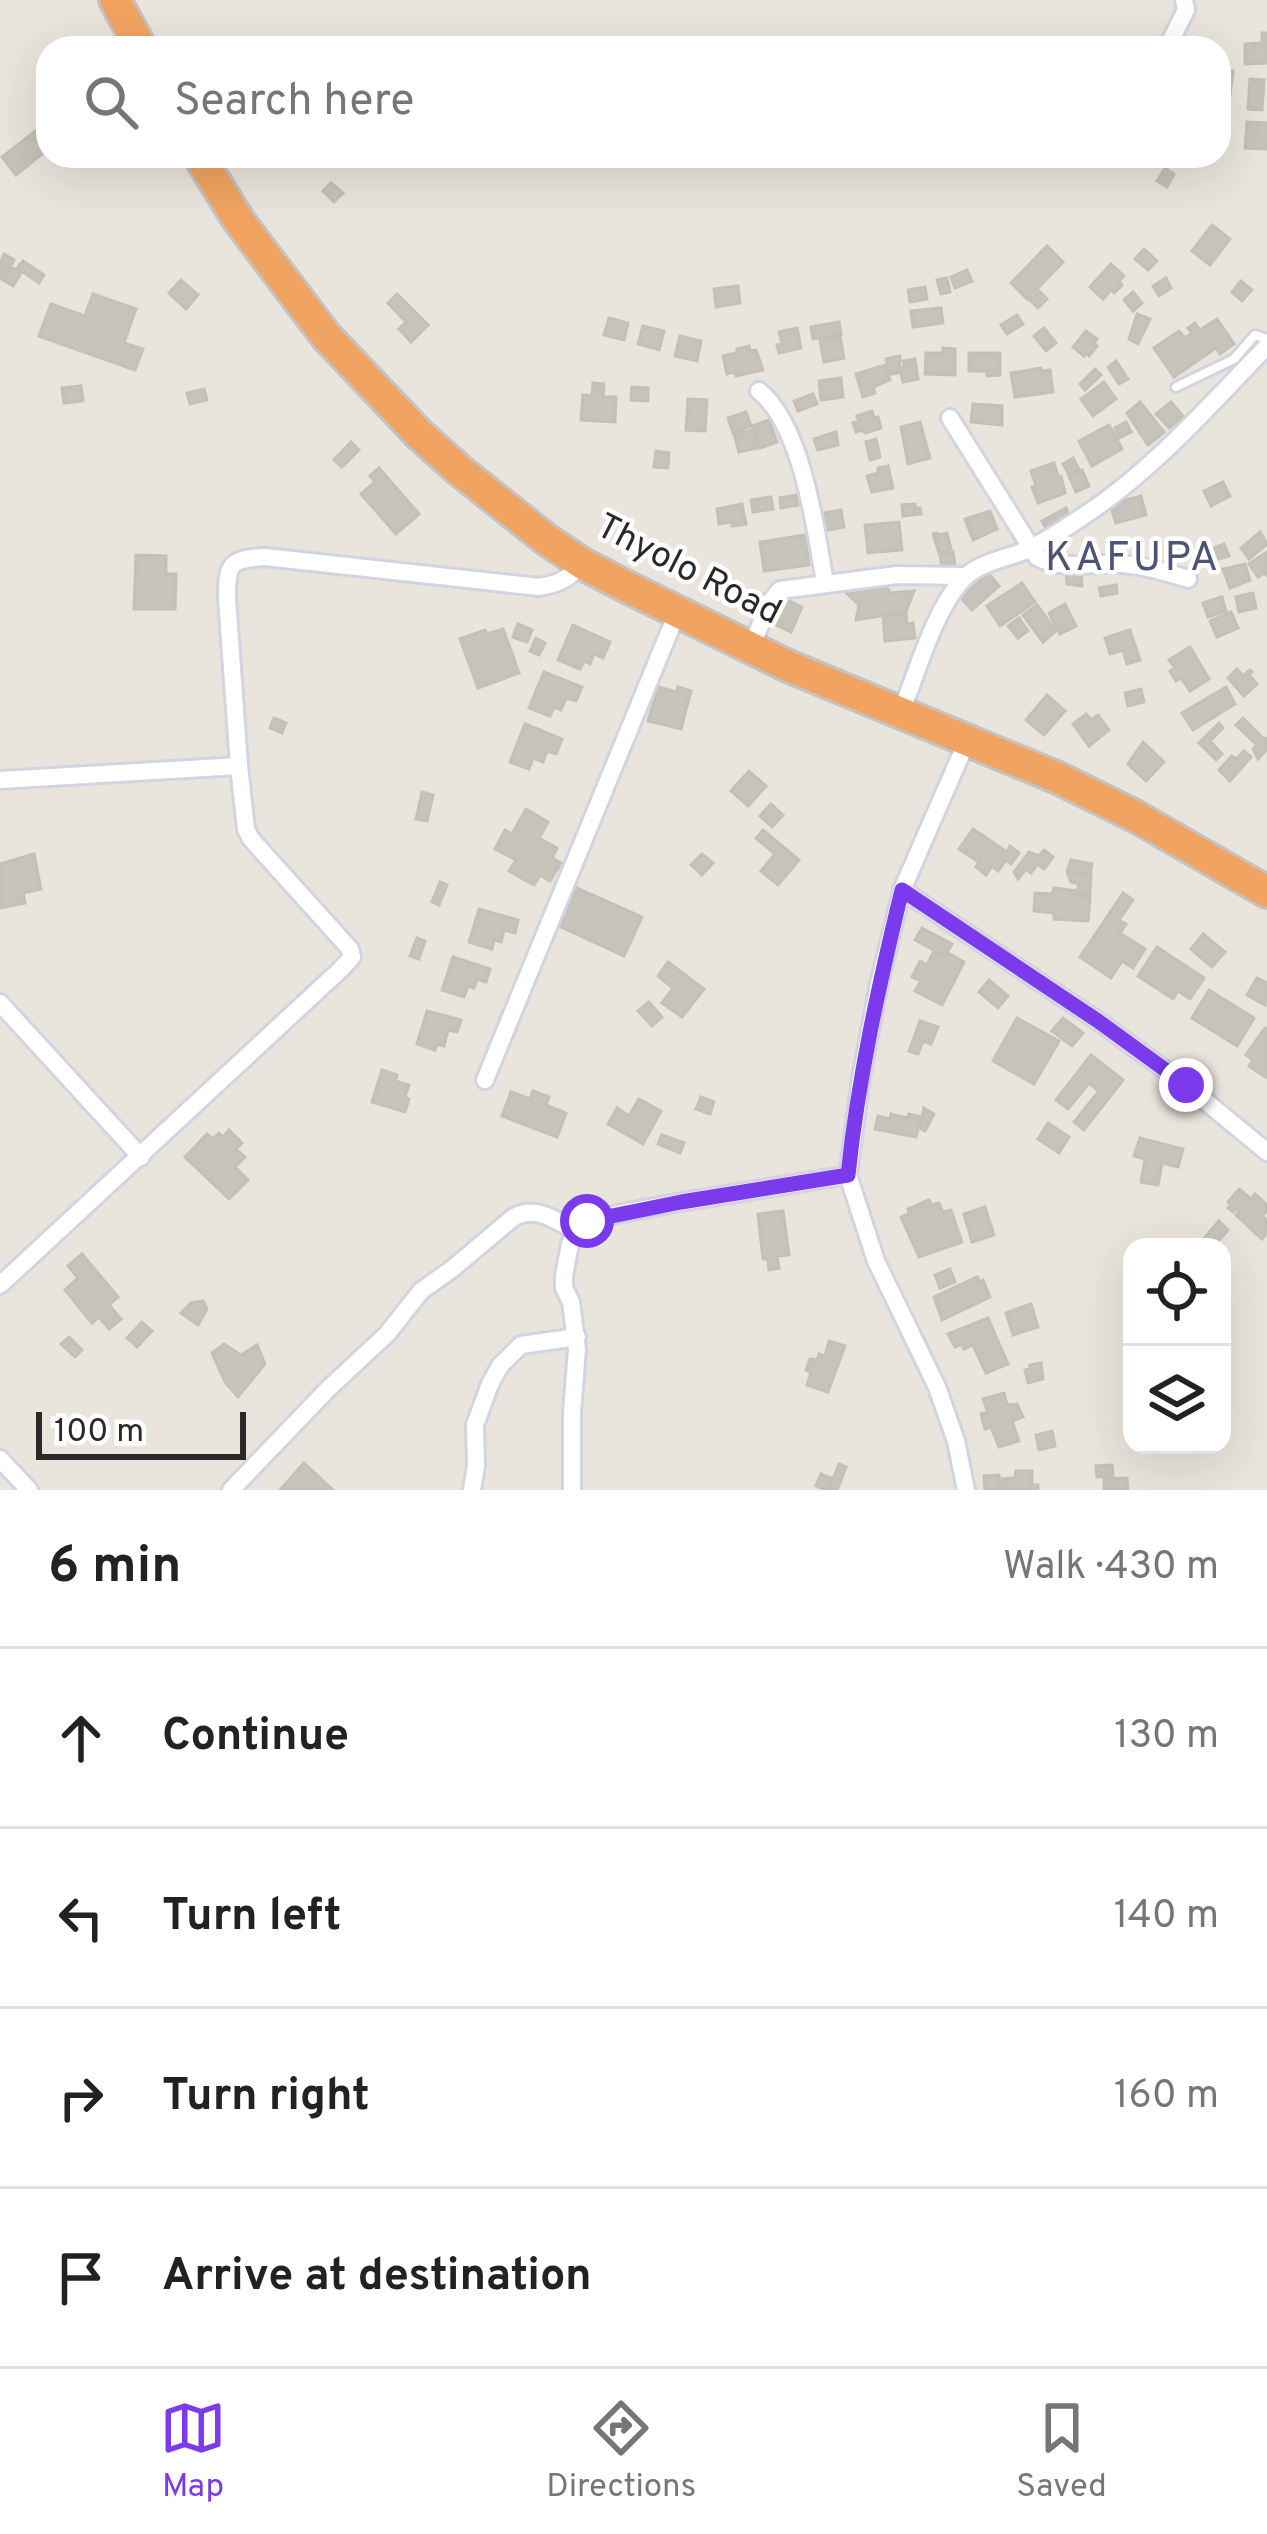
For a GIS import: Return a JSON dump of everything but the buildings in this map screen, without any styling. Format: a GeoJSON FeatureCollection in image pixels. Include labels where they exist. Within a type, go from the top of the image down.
{"type":"FeatureCollection","features":[{"type":"Feature","properties":{"kind":"highway"},"geometry":{"type":"LineString","coordinates":[[115,0],[134,36]]}},
{"type":"Feature","properties":{"kind":"highway","name":"Thyolo Road"},"geometry":{"type":"LineString","coordinates":[[206,168],[239,221],[326,336],[419,434],[515,517],[583,564],[751,648],[1058,778],[1267,892]]}},
{"type":"Feature","properties":{"kind":"street"},"geometry":{"type":"LineString","coordinates":[[1173,36],[1186,10],[1184,0]]}},
{"type":"Feature","properties":{"kind":"street"},"geometry":{"type":"LineString","coordinates":[[901,712],[939,619],[966,576],[1030,549],[1120,489],[1267,343]]}},
{"type":"Feature","properties":{"kind":"street"},"geometry":{"type":"LineString","coordinates":[[760,391],[779,412],[805,482],[825,583]]}},
{"type":"Feature","properties":{"kind":"street"},"geometry":{"type":"LineString","coordinates":[[950,418],[1037,557],[1051,563],[1150,567],[1188,579]]}},
{"type":"Feature","properties":{"kind":"street"},"geometry":{"type":"LineString","coordinates":[[0,1286],[352,957],[246,829],[227,598],[227,572],[232,563],[265,557],[539,587],[568,578],[583,564]]}},
{"type":"Feature","properties":{"kind":"street"},"geometry":{"type":"LineString","coordinates":[[751,648],[780,590],[897,575],[966,576]]}},
{"type":"Feature","properties":{"kind":"street"},"geometry":{"type":"LineString","coordinates":[[484,1080],[676,613]]}},
{"type":"Feature","properties":{"kind":"street"},"geometry":{"type":"LineString","coordinates":[[965,1490],[956,1441],[937,1387],[876,1262],[848,1175],[872,1022],[902,890],[968,741]]}},
{"type":"Feature","properties":{"kind":"street"},"geometry":{"type":"LineString","coordinates":[[0,780],[239,766]]}},
{"type":"Feature","properties":{"kind":"street"},"geometry":{"type":"LineString","coordinates":[[902,890],[1098,1021],[1186,1085],[1267,1153]]}},
{"type":"Feature","properties":{"kind":"street"},"geometry":{"type":"LineString","coordinates":[[0,1004],[141,1157]]}},
{"type":"Feature","properties":{"kind":"street"},"geometry":{"type":"LineString","coordinates":[[572,1490],[577,1337],[564,1276],[579,1226],[596,1218],[848,1175]]}},
{"type":"Feature","properties":{"kind":"street"},"geometry":{"type":"LineString","coordinates":[[231,1490],[387,1334],[421,1292],[514,1216],[526,1210],[546,1215],[575,1232]]}},
{"type":"Feature","properties":{"kind":"street"},"geometry":{"type":"LineString","coordinates":[[472,1490],[475,1425],[500,1366],[521,1345],[577,1337]]}},
{"type":"Feature","properties":{"kind":"street"},"geometry":{"type":"LineString","coordinates":[[0,1459],[29,1490]]}},
{"type":"Feature","properties":{"kind":"lane"},"geometry":{"type":"LineString","coordinates":[[1176,387],[1234,359],[1255,335],[1267,343]]}},
{"type":"Feature","properties":{"kind":"district","name":"KAFUPA"},"geometry":{"type":"Point","coordinates":[1133,559]}},
{"type":"Feature","properties":{"kind":"route"},"geometry":{"type":"LineString","coordinates":[[587,1221],[848,1175],[861,1078],[902,890],[1186,1085]]}}]}
